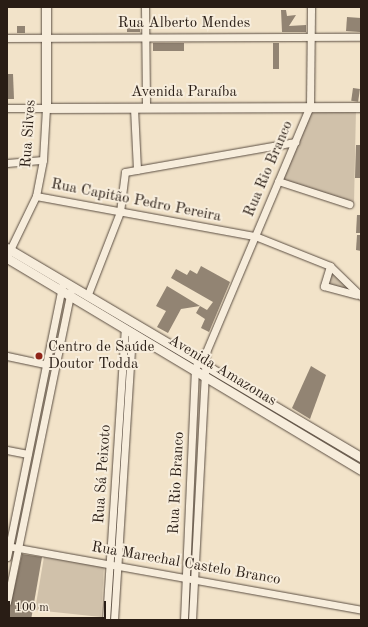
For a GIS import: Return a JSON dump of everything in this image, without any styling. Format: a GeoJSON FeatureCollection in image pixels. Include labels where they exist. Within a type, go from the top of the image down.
{"type":"FeatureCollection","features":[{"type":"Feature","properties":{"kind":"street","name":"Rua Silves"},"geometry":{"type":"LineString","coordinates":[[8,253],[36,196],[43,160],[46,108],[46,7]]}},
{"type":"Feature","properties":{"kind":"street"},"geometry":{"type":"LineString","coordinates":[[144,7],[146,108]]}},
{"type":"Feature","properties":{"kind":"street"},"geometry":{"type":"LineString","coordinates":[[310,106],[311,7]]}},
{"type":"Feature","properties":{"kind":"street","name":"Rua Alberto Mendes"},"geometry":{"type":"LineString","coordinates":[[7,38],[361,37]]}},
{"type":"Feature","properties":{"kind":"street","name":"Rua Rio Branco"},"geometry":{"type":"LineString","coordinates":[[192,620],[190,577],[199,373],[198,359],[206,352],[310,106]]}},
{"type":"Feature","properties":{"kind":"street","name":"Avenida Paraíba"},"geometry":{"type":"LineString","coordinates":[[7,108],[361,107]]}},
{"type":"Feature","properties":{"kind":"street"},"geometry":{"type":"LineString","coordinates":[[134,108],[137,170]]}},
{"type":"Feature","properties":{"kind":"street"},"geometry":{"type":"LineString","coordinates":[[88,294],[120,212],[124,174],[137,170],[295,142]]}},
{"type":"Feature","properties":{"kind":"street"},"geometry":{"type":"LineString","coordinates":[[7,163],[43,160]]}},
{"type":"Feature","properties":{"kind":"street"},"geometry":{"type":"LineString","coordinates":[[278,181],[350,204]]}},
{"type":"Feature","properties":{"kind":"street","name":"Rua Capitão Pedro Pereira"},"geometry":{"type":"LineString","coordinates":[[36,196],[255,236],[330,266]]}},
{"type":"Feature","properties":{"kind":"street","name":"Avenida Amazonas"},"geometry":{"type":"LineString","coordinates":[[8,253],[68,282],[207,364],[361,458]]}},
{"type":"Feature","properties":{"kind":"street","name":"Avenida Amazonas"},"geometry":{"type":"LineString","coordinates":[[8,253],[61,290],[361,470]]}},
{"type":"Feature","properties":{"kind":"street"},"geometry":{"type":"LineString","coordinates":[[330,266],[360,295]]}},
{"type":"Feature","properties":{"kind":"street"},"geometry":{"type":"LineString","coordinates":[[330,266],[325,287],[360,295]]}},
{"type":"Feature","properties":{"kind":"street"},"geometry":{"type":"LineString","coordinates":[[7,602],[18,548],[46,364],[61,290],[68,282]]}},
{"type":"Feature","properties":{"kind":"street"},"geometry":{"type":"LineString","coordinates":[[7,557],[8,546],[28,454],[35,441],[70,295],[68,282]]}},
{"type":"Feature","properties":{"kind":"street","name":"Rua Sá Peixoto"},"geometry":{"type":"LineString","coordinates":[[106,620],[113,565],[129,331]]}},
{"type":"Feature","properties":{"kind":"street","name":"Rua Rio Branco"},"geometry":{"type":"LineString","coordinates":[[199,373],[207,364],[206,352]]}},
{"type":"Feature","properties":{"kind":"street"},"geometry":{"type":"LineString","coordinates":[[7,356],[46,364]]}},
{"type":"Feature","properties":{"kind":"street"},"geometry":{"type":"LineString","coordinates":[[7,450],[28,454]]}},
{"type":"Feature","properties":{"kind":"street","name":"Rua Marechal Castelo Branco"},"geometry":{"type":"LineString","coordinates":[[8,546],[190,577],[361,610]]}},
{"type":"Feature","properties":{"kind":"street","name":"Rua Sá Peixoto"},"geometry":{"type":"LineString","coordinates":[[113,565],[114,620]]}},
{"type":"Feature","properties":{"kind":"street","name":"Rua Rio Branco"},"geometry":{"type":"LineString","coordinates":[[184,620],[190,577]]}},
{"type":"Feature","properties":{"kind":"shaded area"},"geometry":{"type":"Polygon","coordinates":[[[309,107],[356,108],[354,204],[280,182],[309,107]]]}},
{"type":"Feature","properties":{"kind":"shaded area"},"geometry":{"type":"Polygon","coordinates":[[[330,268],[347,288],[353,293],[327,288],[330,268]]]}},
{"type":"Feature","properties":{"kind":"shaded area"},"geometry":{"type":"Polygon","coordinates":[[[209,369],[361,461],[361,467],[207,375],[209,369]]]}},
{"type":"Feature","properties":{"kind":"shaded area"},"geometry":{"type":"Polygon","coordinates":[[[44,557],[104,567],[101,617],[35,610],[44,557]]]}},
{"type":"Feature","properties":{"kind":"building"},"geometry":{"type":"Polygon","coordinates":[[[281,10],[286,10],[287,16],[296,15],[289,26],[306,25],[306,32],[282,32],[281,10]]]}},
{"type":"Feature","properties":{"kind":"building"},"geometry":{"type":"Polygon","coordinates":[[[347,17],[361,18],[360,32],[346,31],[347,17]]]}},
{"type":"Feature","properties":{"kind":"building"},"geometry":{"type":"Polygon","coordinates":[[[127,19],[140,19],[140,32],[127,32],[127,19]]]}},
{"type":"Feature","properties":{"kind":"building"},"geometry":{"type":"Polygon","coordinates":[[[17,26],[25,26],[25,33],[17,33],[17,26]]]}},
{"type":"Feature","properties":{"kind":"building"},"geometry":{"type":"Polygon","coordinates":[[[153,43],[184,43],[184,51],[153,51],[153,43]]]}},
{"type":"Feature","properties":{"kind":"building"},"geometry":{"type":"Polygon","coordinates":[[[273,43],[279,43],[279,69],[273,69],[273,43]]]}},
{"type":"Feature","properties":{"kind":"building"},"geometry":{"type":"Polygon","coordinates":[[[7,74],[13,74],[14,99],[7,99],[7,74]]]}},
{"type":"Feature","properties":{"kind":"building"},"geometry":{"type":"Polygon","coordinates":[[[353,88],[360,89],[358,102],[351,101],[353,88]]]}},
{"type":"Feature","properties":{"kind":"building"},"geometry":{"type":"Polygon","coordinates":[[[356,145],[361,145],[361,178],[355,178],[356,145]]]}},
{"type":"Feature","properties":{"kind":"building"},"geometry":{"type":"Polygon","coordinates":[[[357,215],[361,215],[361,233],[356,233],[357,215]]]}},
{"type":"Feature","properties":{"kind":"building"},"geometry":{"type":"Polygon","coordinates":[[[357,235],[361,235],[361,251],[356,250],[357,235]]]}},
{"type":"Feature","properties":{"kind":"building"},"geometry":{"type":"Polygon","coordinates":[[[201,266],[230,282],[209,332],[201,328],[205,319],[196,313],[200,306],[207,310],[213,302],[171,278],[176,269],[187,275],[190,270],[197,274],[201,266]]]}},
{"type":"Feature","properties":{"kind":"building"},"geometry":{"type":"Polygon","coordinates":[[[167,286],[200,306],[181,309],[168,333],[157,327],[166,311],[156,306],[167,286]]]}},
{"type":"Feature","properties":{"kind":"building"},"geometry":{"type":"Polygon","coordinates":[[[311,366],[326,375],[310,419],[292,408],[311,366]]]}},
{"type":"Feature","properties":{"kind":"building"},"geometry":{"type":"Polygon","coordinates":[[[22,554],[42,557],[31,620],[7,620],[22,554]]]}},
{"type":"Feature","properties":{"kind":"place","name":"Centro de Saúde Doutor Todda"},"geometry":{"type":"Point","coordinates":[39,356]}}]}
